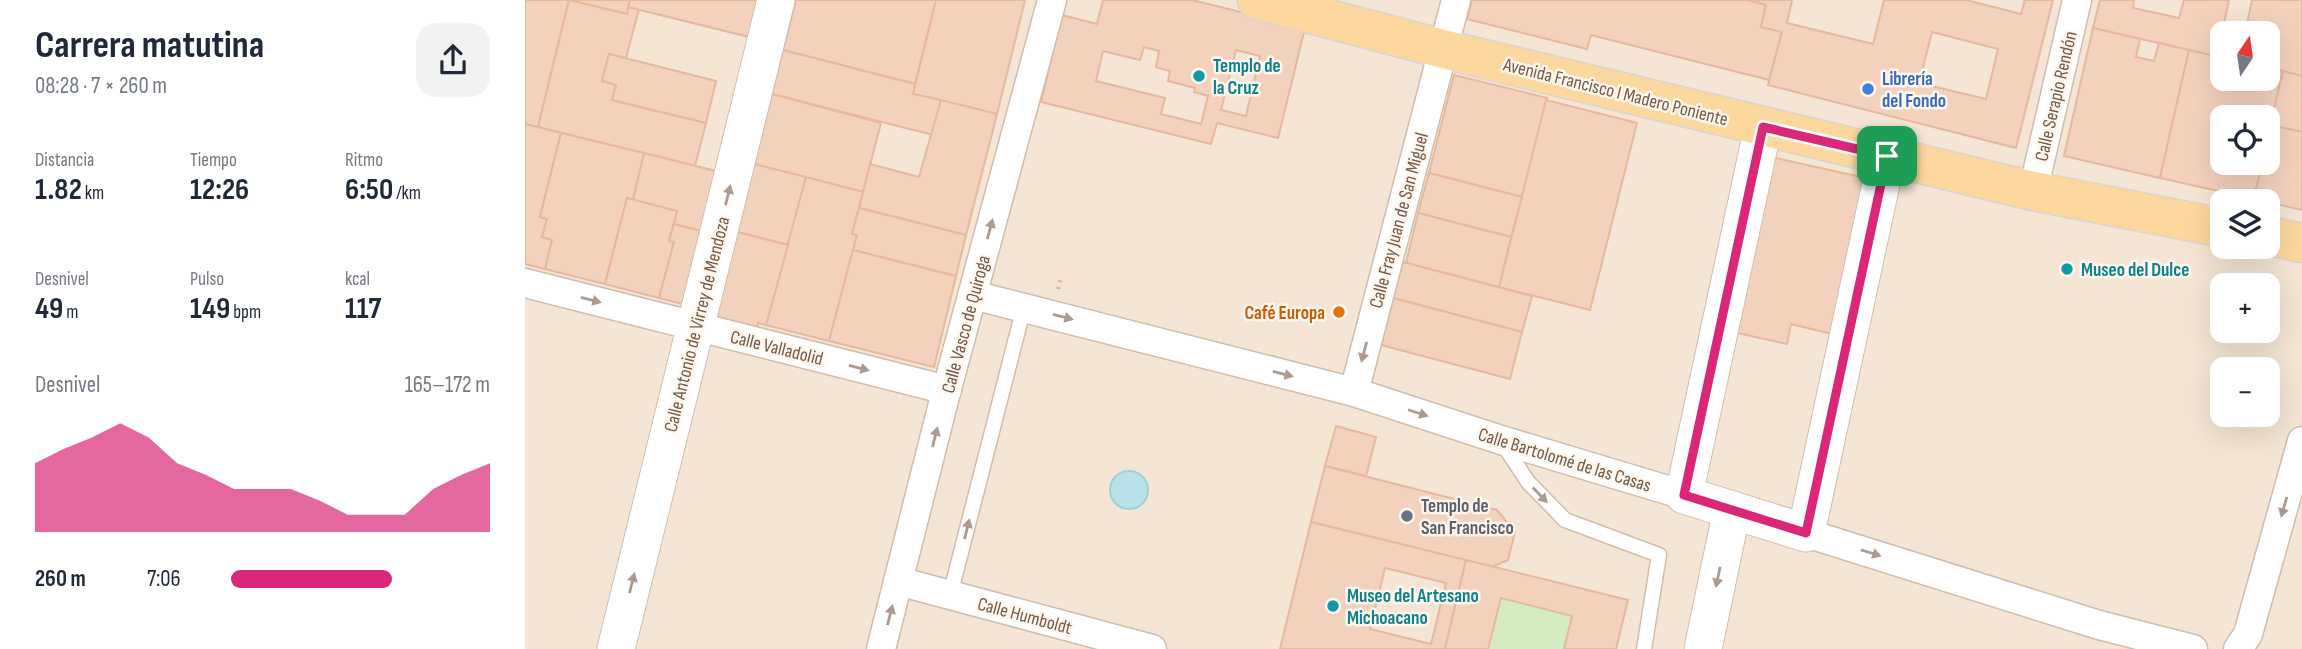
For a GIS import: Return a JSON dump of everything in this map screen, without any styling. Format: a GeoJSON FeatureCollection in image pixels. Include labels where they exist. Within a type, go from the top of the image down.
{"type":"FeatureCollection","features":[{"type":"Feature","properties":{"kind":"main road","name":"Avenida Francisco I Madero Poniente"},"geometry":{"type":"LineString","coordinates":[[1257,0],[1443,49],[2033,191],[2210,225]]}},
{"type":"Feature","properties":{"kind":"main road"},"geometry":{"type":"LineString","coordinates":[[2280,238],[2302,243]]}},
{"type":"Feature","properties":{"kind":"street","name":"Calle Antonio de Virrey de Mendoza"},"geometry":{"type":"LineString","coordinates":[[616,649],[776,0]]}},
{"type":"Feature","properties":{"kind":"street","name":"Calle Vasco de Quiroga"},"geometry":{"type":"LineString","coordinates":[[881,649],[947,390],[1052,0]]}},
{"type":"Feature","properties":{"kind":"street","name":"Calle Fray Juan de San Miguel"},"geometry":{"type":"LineString","coordinates":[[1354,392],[1456,0]]}},
{"type":"Feature","properties":{"kind":"street","name":"Calle Serapio Rendón"},"geometry":{"type":"LineString","coordinates":[[2033,191],[2077,0]]}},
{"type":"Feature","properties":{"kind":"street"},"geometry":{"type":"LineString","coordinates":[[1684,495],[1763,127]]}},
{"type":"Feature","properties":{"kind":"street"},"geometry":{"type":"LineString","coordinates":[[1806,533],[1887,156]]}},
{"type":"Feature","properties":{"kind":"street","name":"Calle Valladolid"},"geometry":{"type":"LineString","coordinates":[[525,284],[947,390]]}},
{"type":"Feature","properties":{"kind":"street","name":"Calle Bartolomé de las Casas"},"geometry":{"type":"LineString","coordinates":[[973,295],[1354,392],[1806,533],[2097,637],[2193,649]]}},
{"type":"Feature","properties":{"kind":"street"},"geometry":{"type":"LineString","coordinates":[[2238,649],[2248,634],[2302,441]]}},
{"type":"Feature","properties":{"kind":"street"},"geometry":{"type":"LineString","coordinates":[[1703,649],[1732,510]]}},
{"type":"Feature","properties":{"kind":"street","name":"Calle Humboldt"},"geometry":{"type":"LineString","coordinates":[[898,581],[1152,649]]}},
{"type":"Feature","properties":{"kind":"lane"},"geometry":{"type":"LineString","coordinates":[[950,595],[1024,307]]}},
{"type":"Feature","properties":{"kind":"lane"},"geometry":{"type":"LineString","coordinates":[[1501,440],[1528,482],[1565,520],[1659,555],[1644,649]]}},
{"type":"Feature","properties":{"kind":"shaded area"},"geometry":{"type":"Polygon","coordinates":[[[525,0],[2302,0],[2302,649],[525,649],[525,0]]]}},
{"type":"Feature","properties":{"kind":"green space"},"geometry":{"type":"Polygon","coordinates":[[[1501,598],[1572,616],[1564,649],[1488,649],[1501,598]]]}},
{"type":"Feature","properties":{"kind":"water"},"geometry":{"type":"Polygon","coordinates":[[[1129,471],[1142,477],[1148,490],[1142,503],[1129,509],[1116,503],[1110,490],[1116,477],[1129,471]]]}},
{"type":"Feature","properties":{"kind":"building"},"geometry":{"type":"Polygon","coordinates":[[[525,0],[569,0],[538,127],[525,124],[525,0]]]}},
{"type":"Feature","properties":{"kind":"building"},"geometry":{"type":"Polygon","coordinates":[[[569,0],[630,0],[627,14],[569,0]]]}},
{"type":"Feature","properties":{"kind":"building"},"geometry":{"type":"Polygon","coordinates":[[[569,0],[627,14],[628,7],[639,9],[626,58],[609,54],[602,81],[616,85],[612,100],[706,123],[695,166],[538,127],[569,0]]]}},
{"type":"Feature","properties":{"kind":"building"},"geometry":{"type":"Polygon","coordinates":[[[630,0],[762,0],[753,38],[628,7],[630,0]]]}},
{"type":"Feature","properties":{"kind":"building"},"geometry":{"type":"Polygon","coordinates":[[[796,0],[936,0],[915,84],[783,50],[796,0]]]}},
{"type":"Feature","properties":{"kind":"building"},"geometry":{"type":"Polygon","coordinates":[[[936,0],[1025,0],[997,114],[913,94],[936,0]]]}},
{"type":"Feature","properties":{"kind":"building","name":"Templo de la Cruz"},"geometry":{"type":"Polygon","coordinates":[[[1103,0],[1192,0],[1305,28],[1278,138],[1217,123],[1211,144],[1041,102],[1062,15],[1097,24],[1103,0]],[[1144,47],[1140,60],[1103,51],[1096,81],[1165,98],[1161,114],[1201,124],[1208,96],[1194,92],[1195,88],[1168,81],[1170,71],[1156,67],[1159,51],[1144,47]],[[1236,50],[1221,110],[1246,116],[1260,56],[1236,50]]]}},
{"type":"Feature","properties":{"kind":"building"},"geometry":{"type":"Polygon","coordinates":[[[1472,0],[1747,0],[1766,5],[1761,27],[1782,32],[1769,80],[1591,35],[1587,49],[1467,19],[1472,0]]]}},
{"type":"Feature","properties":{"kind":"building"},"geometry":{"type":"Polygon","coordinates":[[[1751,0],[1792,0],[1787,23],[1873,44],[1884,0],[1966,0],[2021,14],[2025,0],[2053,0],[2016,148],[1768,85],[1782,32],[1761,27],[1766,5],[1751,0]],[[1932,32],[1919,83],[1986,99],[1998,49],[1932,32]]]}},
{"type":"Feature","properties":{"kind":"building"},"geometry":{"type":"Polygon","coordinates":[[[2100,0],[2134,0],[2133,8],[2179,18],[2184,0],[2229,0],[2224,21],[2210,21],[2210,55],[2093,28],[2100,0]]]}},
{"type":"Feature","properties":{"kind":"building"},"geometry":{"type":"Polygon","coordinates":[[[2252,0],[2302,0],[2302,76],[2280,71],[2280,21],[2248,21],[2252,0]]]}},
{"type":"Feature","properties":{"kind":"building"},"geometry":{"type":"Polygon","coordinates":[[[2093,28],[2140,39],[2136,57],[2154,61],[2159,43],[2189,50],[2160,178],[2064,156],[2093,28]]]}},
{"type":"Feature","properties":{"kind":"building"},"geometry":{"type":"Polygon","coordinates":[[[783,50],[915,84],[913,94],[941,100],[933,135],[772,94],[783,50]]]}},
{"type":"Feature","properties":{"kind":"building"},"geometry":{"type":"Polygon","coordinates":[[[2189,50],[2210,55],[2210,91],[2278,91],[2275,105],[2210,105],[2210,175],[2259,175],[2256,189],[2210,189],[2160,178],[2189,50]]]}},
{"type":"Feature","properties":{"kind":"building"},"geometry":{"type":"Polygon","coordinates":[[[609,54],[716,81],[706,123],[612,100],[616,85],[602,81],[609,54]]]}},
{"type":"Feature","properties":{"kind":"building"},"geometry":{"type":"Polygon","coordinates":[[[2283,71],[2302,76],[2302,132],[2280,127],[2280,105],[2275,105],[2283,71]]]}},
{"type":"Feature","properties":{"kind":"building"},"geometry":{"type":"Polygon","coordinates":[[[1454,75],[1547,98],[1522,197],[1429,173],[1454,75]]]}},
{"type":"Feature","properties":{"kind":"building"},"geometry":{"type":"Polygon","coordinates":[[[772,94],[881,123],[863,192],[754,164],[772,94]]]}},
{"type":"Feature","properties":{"kind":"building"},"geometry":{"type":"Polygon","coordinates":[[[941,100],[997,114],[966,235],[859,208],[870,164],[919,177],[941,100]]]}},
{"type":"Feature","properties":{"kind":"building"},"geometry":{"type":"Polygon","coordinates":[[[1546,100],[1637,123],[1590,310],[1499,287],[1546,100]]]}},
{"type":"Feature","properties":{"kind":"building"},"geometry":{"type":"Polygon","coordinates":[[[525,124],[561,133],[540,217],[547,219],[542,237],[552,240],[545,269],[525,264],[525,124]]]}},
{"type":"Feature","properties":{"kind":"building"},"geometry":{"type":"Polygon","coordinates":[[[2280,127],[2302,132],[2302,210],[2280,205],[2280,189],[2256,189],[2259,175],[2280,175],[2280,127]]]}},
{"type":"Feature","properties":{"kind":"building"},"geometry":{"type":"Polygon","coordinates":[[[561,133],[644,153],[633,200],[627,198],[605,284],[545,269],[552,240],[542,237],[547,219],[540,217],[561,133]]]}},
{"type":"Feature","properties":{"kind":"building"},"geometry":{"type":"Polygon","coordinates":[[[644,153],[716,171],[701,231],[674,224],[677,211],[633,200],[644,153]]]}},
{"type":"Feature","properties":{"kind":"building"},"geometry":{"type":"Polygon","coordinates":[[[1771,157],[1870,179],[1836,335],[1791,324],[1787,344],[1733,332],[1771,157]]]}},
{"type":"Feature","properties":{"kind":"building"},"geometry":{"type":"Polygon","coordinates":[[[754,164],[806,177],[788,245],[737,232],[754,164]]]}},
{"type":"Feature","properties":{"kind":"building"},"geometry":{"type":"Polygon","coordinates":[[[1429,173],[1522,197],[1511,237],[1418,213],[1429,173]]]}},
{"type":"Feature","properties":{"kind":"building"},"geometry":{"type":"Polygon","coordinates":[[[806,177],[863,192],[852,234],[857,235],[829,341],[766,325],[806,177]]]}},
{"type":"Feature","properties":{"kind":"building"},"geometry":{"type":"Polygon","coordinates":[[[627,198],[677,211],[669,241],[674,242],[659,298],[605,284],[627,198]]]}},
{"type":"Feature","properties":{"kind":"building"},"geometry":{"type":"Polygon","coordinates":[[[859,208],[966,235],[956,276],[853,250],[857,235],[852,234],[859,208]]]}},
{"type":"Feature","properties":{"kind":"building"},"geometry":{"type":"Polygon","coordinates":[[[1418,213],[1511,237],[1499,287],[1406,263],[1418,213]]]}},
{"type":"Feature","properties":{"kind":"building"},"geometry":{"type":"Polygon","coordinates":[[[674,224],[701,231],[683,304],[659,298],[674,242],[669,241],[674,224]]]}},
{"type":"Feature","properties":{"kind":"building"},"geometry":{"type":"Polygon","coordinates":[[[737,232],[788,245],[766,325],[758,323],[756,330],[714,319],[737,232]]]}},
{"type":"Feature","properties":{"kind":"building"},"geometry":{"type":"Polygon","coordinates":[[[853,250],[956,276],[934,367],[829,341],[853,250]]]}},
{"type":"Feature","properties":{"kind":"building"},"geometry":{"type":"Polygon","coordinates":[[[1403,262],[1532,296],[1522,332],[1393,298],[1403,262]]]}},
{"type":"Feature","properties":{"kind":"building"},"geometry":{"type":"Polygon","coordinates":[[[1393,298],[1522,332],[1510,379],[1381,345],[1393,298]]]}},
{"type":"Feature","properties":{"kind":"building"},"geometry":{"type":"Polygon","coordinates":[[[1336,426],[1376,437],[1366,476],[1325,466],[1336,426]]]}},
{"type":"Feature","properties":{"kind":"building","name":"Templo de San Francisco"},"geometry":{"type":"Polygon","coordinates":[[[1325,466],[1497,510],[1515,532],[1508,560],[1492,567],[1311,522],[1325,466]]]}},
{"type":"Feature","properties":{"kind":"building","name":"Museo del Artesano Michoacano"},"geometry":{"type":"Polygon","coordinates":[[[1311,522],[1466,560],[1445,649],[1280,649],[1311,522]],[[1385,568],[1370,629],[1431,644],[1446,583],[1385,568]]]}},
{"type":"Feature","properties":{"kind":"building"},"geometry":{"type":"Polygon","coordinates":[[[1466,560],[1628,600],[1616,649],[1564,649],[1572,616],[1501,598],[1488,649],[1445,649],[1466,560]]]}},
{"type":"Feature","properties":{"kind":"place","name":"Templo de la Cruz"},"geometry":{"type":"Point","coordinates":[1199,76]}},
{"type":"Feature","properties":{"kind":"place","name":"Librería del Fondo"},"geometry":{"type":"Point","coordinates":[1868,89]}},
{"type":"Feature","properties":{"kind":"place","name":"Museo del Dulce"},"geometry":{"type":"Point","coordinates":[2067,269]}},
{"type":"Feature","properties":{"kind":"place","name":"Café Europa"},"geometry":{"type":"Point","coordinates":[1339,312]}},
{"type":"Feature","properties":{"kind":"place","name":"Templo de San Francisco"},"geometry":{"type":"Point","coordinates":[1407,516]}},
{"type":"Feature","properties":{"kind":"place","name":"Museo del Artesano Michoacano"},"geometry":{"type":"Point","coordinates":[1333,606]}},
{"type":"Feature","properties":{"kind":"route"},"geometry":{"type":"LineString","coordinates":[[1763,127],[1887,156],[1806,533],[1684,495],[1763,127]]}}]}
